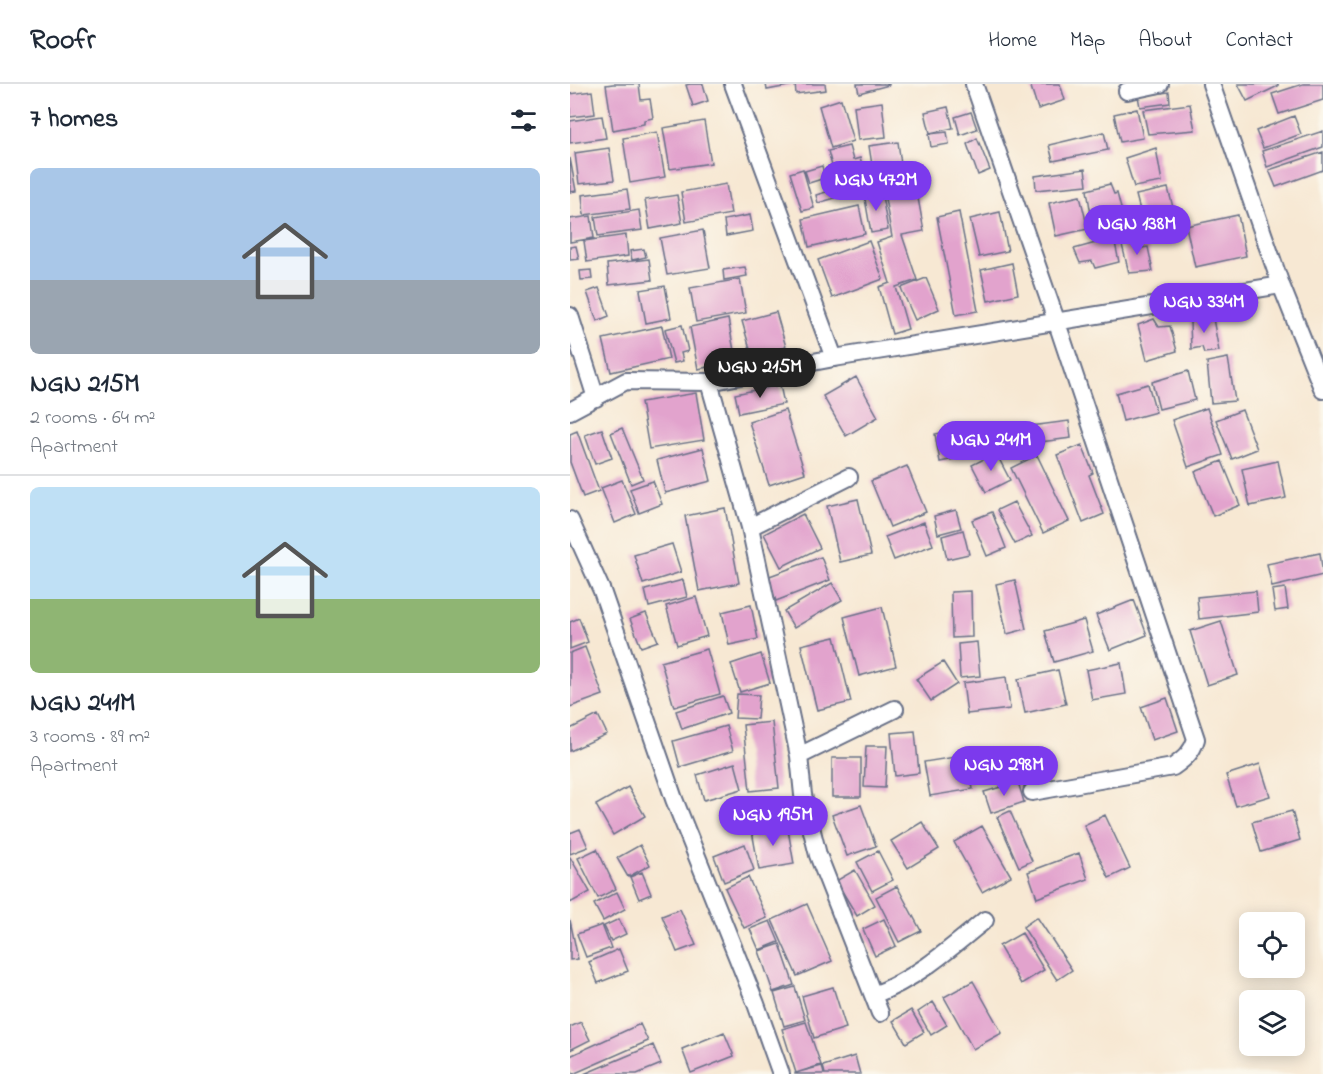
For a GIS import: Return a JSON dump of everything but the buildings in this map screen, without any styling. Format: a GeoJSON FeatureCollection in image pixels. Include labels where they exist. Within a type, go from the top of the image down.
{"type":"FeatureCollection","features":[{"type":"Feature","properties":{"kind":"street"},"geometry":{"type":"LineString","coordinates":[[733,84],[834,358]]}},
{"type":"Feature","properties":{"kind":"street"},"geometry":{"type":"LineString","coordinates":[[974,84],[1056,320],[1196,739],[1186,758],[1173,767],[1032,792]]}},
{"type":"Feature","properties":{"kind":"street"},"geometry":{"type":"LineString","coordinates":[[1127,91],[1160,84]]}},
{"type":"Feature","properties":{"kind":"street"},"geometry":{"type":"LineString","coordinates":[[1211,84],[1281,285],[1323,390]]}},
{"type":"Feature","properties":{"kind":"street"},"geometry":{"type":"LineString","coordinates":[[570,411],[626,381],[709,382],[1056,320],[1281,285]]}},
{"type":"Feature","properties":{"kind":"street"},"geometry":{"type":"LineString","coordinates":[[570,316],[597,398]]}},
{"type":"Feature","properties":{"kind":"street"},"geometry":{"type":"LineString","coordinates":[[709,382],[750,527],[799,756],[803,795],[818,855],[880,1013]]}},
{"type":"Feature","properties":{"kind":"street"},"geometry":{"type":"LineString","coordinates":[[750,527],[849,477]]}},
{"type":"Feature","properties":{"kind":"street"},"geometry":{"type":"LineString","coordinates":[[570,520],[602,591],[674,799],[756,1004],[780,1074]]}},
{"type":"Feature","properties":{"kind":"street"},"geometry":{"type":"LineString","coordinates":[[799,756],[895,709]]}},
{"type":"Feature","properties":{"kind":"street"},"geometry":{"type":"LineString","coordinates":[[873,995],[905,980],[985,920]]}}]}
